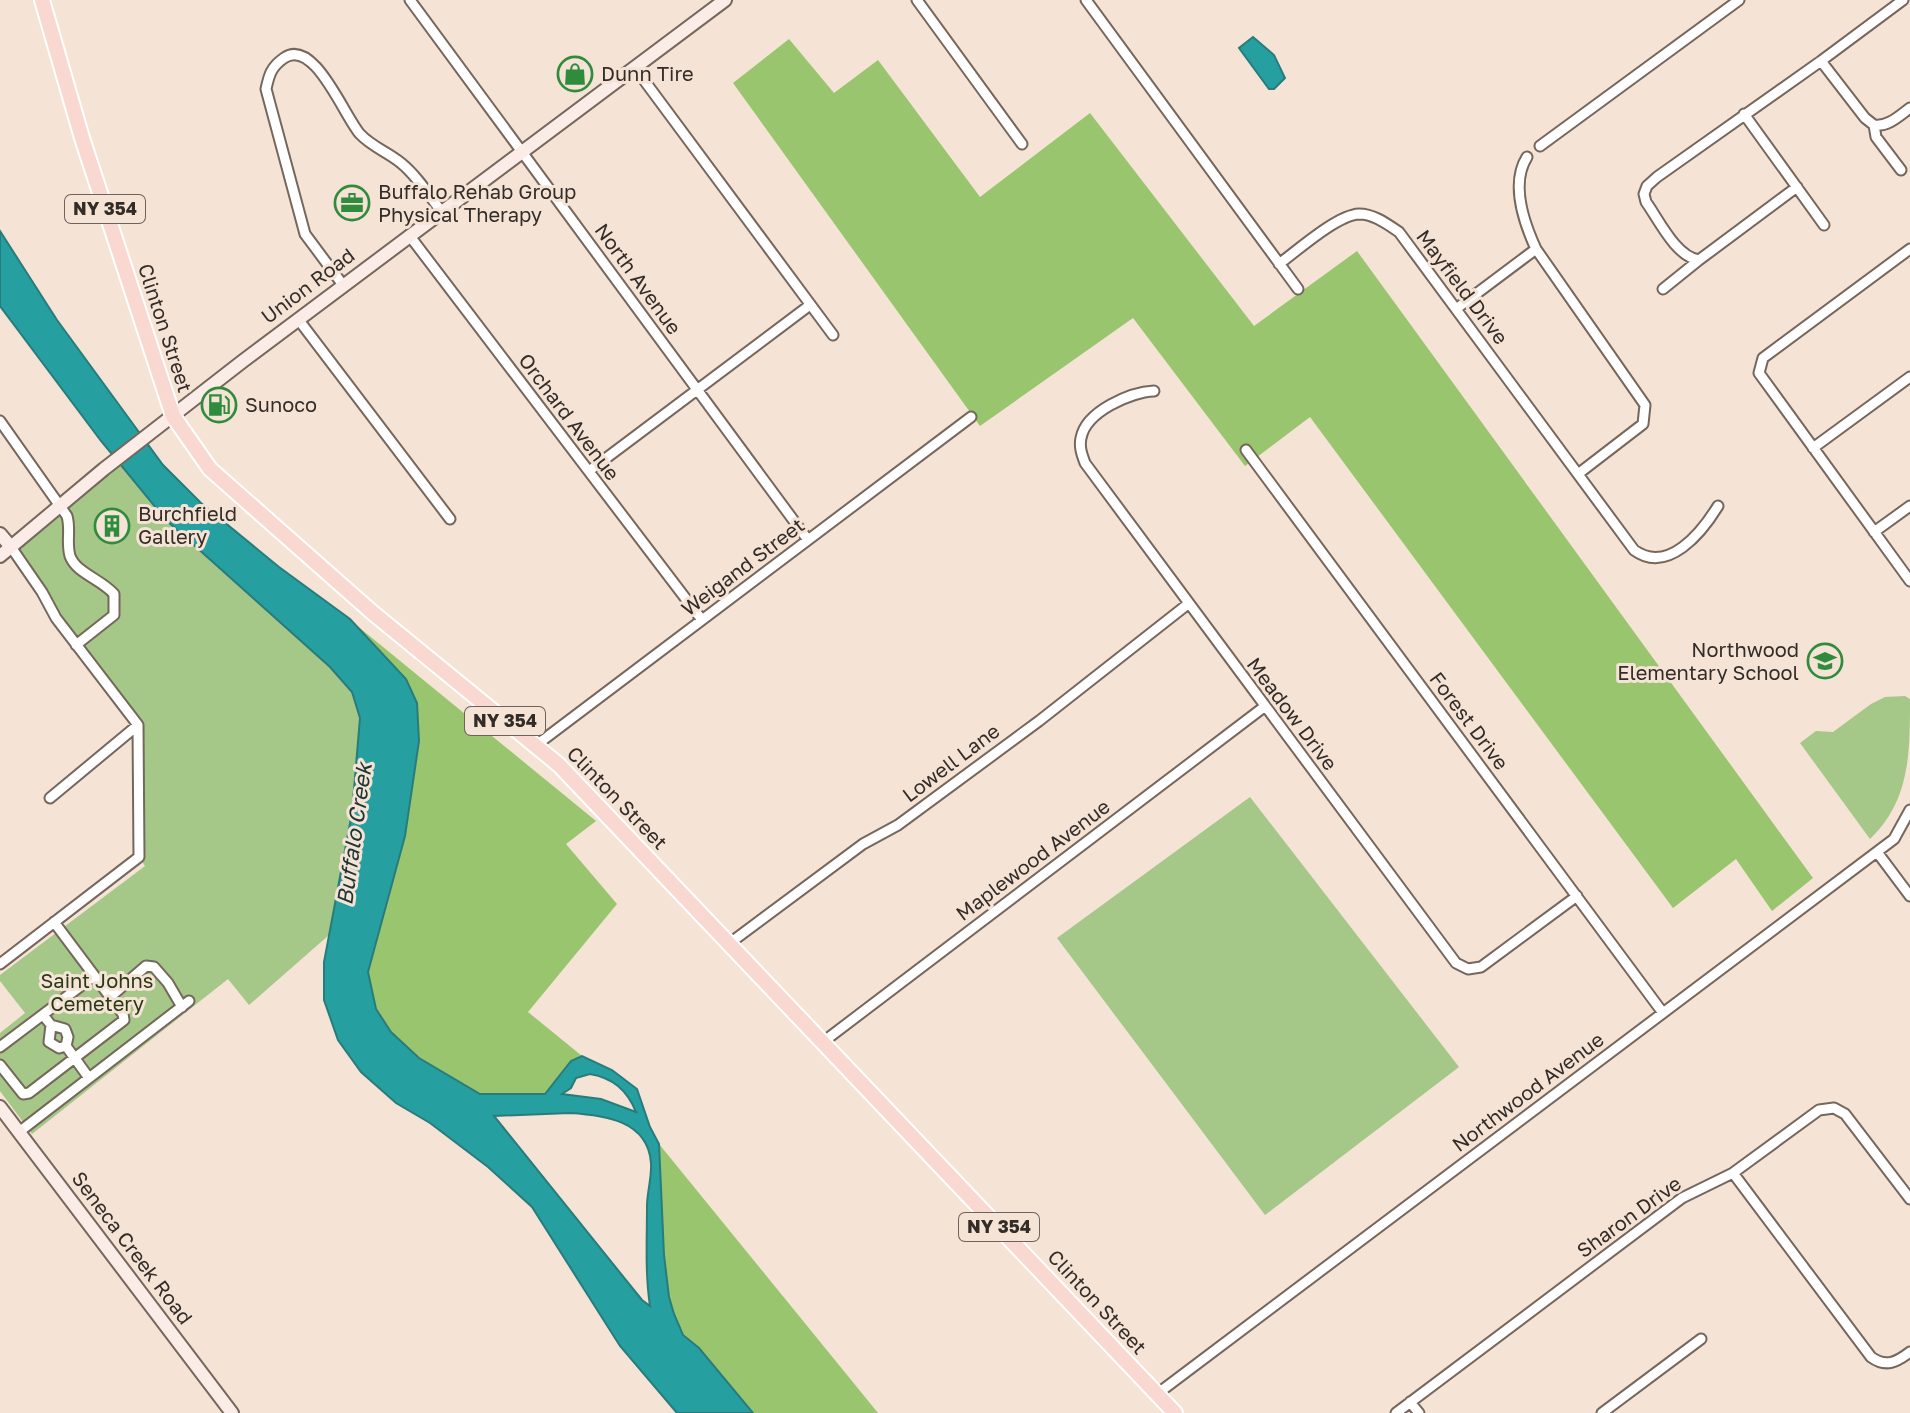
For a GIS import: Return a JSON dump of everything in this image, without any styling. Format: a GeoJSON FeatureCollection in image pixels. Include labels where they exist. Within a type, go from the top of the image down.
{"type":"FeatureCollection","features":[{"type":"Feature","properties":{"kind":"main road","name":"Clinton Street"},"geometry":{"type":"LineString","coordinates":[[42,0],[82,138],[173,416],[210,469],[373,613],[559,765],[1175,1413]]}},
{"type":"Feature","properties":{"kind":"main road","name":"Union Road"},"geometry":{"type":"LineString","coordinates":[[0,556],[104,469],[298,319],[725,0]]}},
{"type":"Feature","properties":{"kind":"main road"},"geometry":{"type":"LineString","coordinates":[[0,534],[11,547]]}},
{"type":"Feature","properties":{"kind":"main road","name":"Seneca Creek Road"},"geometry":{"type":"LineString","coordinates":[[0,1107],[232,1413]]}},
{"type":"Feature","properties":{"kind":"street","name":"North Avenue"},"geometry":{"type":"LineString","coordinates":[[410,0],[808,540]]}},
{"type":"Feature","properties":{"kind":"street"},"geometry":{"type":"LineString","coordinates":[[917,0],[1022,144]]}},
{"type":"Feature","properties":{"kind":"street"},"geometry":{"type":"LineString","coordinates":[[1086,0],[1298,289]]}},
{"type":"Feature","properties":{"kind":"street"},"geometry":{"type":"LineString","coordinates":[[1540,146],[1739,0]]}},
{"type":"Feature","properties":{"kind":"street"},"geometry":{"type":"LineString","coordinates":[[1699,260],[1691,259],[1682,252],[1646,202],[1644,194],[1647,186],[1903,0]]}},
{"type":"Feature","properties":{"kind":"street"},"geometry":{"type":"LineString","coordinates":[[343,285],[305,234],[266,89],[269,73],[275,64],[289,55],[302,55],[314,63],[358,132],[369,143],[403,164],[441,211]]}},
{"type":"Feature","properties":{"kind":"street"},"geometry":{"type":"LineString","coordinates":[[1821,61],[1865,118],[1874,125],[1876,137],[1901,170]]}},
{"type":"Feature","properties":{"kind":"street"},"geometry":{"type":"LineString","coordinates":[[635,68],[833,335]]}},
{"type":"Feature","properties":{"kind":"street"},"geometry":{"type":"LineString","coordinates":[[1874,125],[1893,120],[1910,108]]}},
{"type":"Feature","properties":{"kind":"street"},"geometry":{"type":"LineString","coordinates":[[1744,114],[1824,225]]}},
{"type":"Feature","properties":{"kind":"street"},"geometry":{"type":"LineString","coordinates":[[1527,157],[1519,176],[1526,226],[1536,249],[1645,405],[1643,424],[1578,474]]}},
{"type":"Feature","properties":{"kind":"street"},"geometry":{"type":"LineString","coordinates":[[1663,289],[1797,187]]}},
{"type":"Feature","properties":{"kind":"street","name":"Mayfield Drive"},"geometry":{"type":"LineString","coordinates":[[1279,264],[1345,218],[1357,214],[1369,215],[1385,222],[1399,232],[1634,550],[1649,558],[1670,555],[1704,527],[1718,506]]}},
{"type":"Feature","properties":{"kind":"street","name":"Orchard Avenue"},"geometry":{"type":"LineString","coordinates":[[409,235],[702,620]]}},
{"type":"Feature","properties":{"kind":"street"},"geometry":{"type":"LineString","coordinates":[[1456,309],[1536,249]]}},
{"type":"Feature","properties":{"kind":"street"},"geometry":{"type":"LineString","coordinates":[[1910,249],[1763,358],[1759,373],[1910,581]]}},
{"type":"Feature","properties":{"kind":"street"},"geometry":{"type":"LineString","coordinates":[[589,471],[810,305]]}},
{"type":"Feature","properties":{"kind":"street"},"geometry":{"type":"LineString","coordinates":[[298,319],[450,519]]}},
{"type":"Feature","properties":{"kind":"street"},"geometry":{"type":"LineString","coordinates":[[1813,448],[1910,377]]}},
{"type":"Feature","properties":{"kind":"street","name":"Meadow Drive"},"geometry":{"type":"LineString","coordinates":[[1154,391],[1138,392],[1112,403],[1091,420],[1081,435],[1085,463],[1456,963],[1468,969],[1481,967],[1577,896]]}},
{"type":"Feature","properties":{"kind":"street","name":"Weigand Street"},"geometry":{"type":"LineString","coordinates":[[535,746],[971,417]]}},
{"type":"Feature","properties":{"kind":"street"},"geometry":{"type":"LineString","coordinates":[[0,421],[69,521],[67,544],[71,560],[83,572],[104,582],[114,594],[114,615],[76,645]]}},
{"type":"Feature","properties":{"kind":"street","name":"Forest Drive"},"geometry":{"type":"LineString","coordinates":[[1246,450],[1663,1013]]}},
{"type":"Feature","properties":{"kind":"street"},"geometry":{"type":"LineString","coordinates":[[1874,532],[1910,506]]}},
{"type":"Feature","properties":{"kind":"street"},"geometry":{"type":"LineString","coordinates":[[0,964],[139,857],[138,725],[76,645],[11,547]]}},
{"type":"Feature","properties":{"kind":"street","name":"Lowell Lane"},"geometry":{"type":"LineString","coordinates":[[730,943],[863,844],[898,825],[1039,721],[1188,604]]}},
{"type":"Feature","properties":{"kind":"street","name":"Maplewood Avenue"},"geometry":{"type":"LineString","coordinates":[[823,1042],[1264,707]]}},
{"type":"Feature","properties":{"kind":"street"},"geometry":{"type":"LineString","coordinates":[[50,798],[138,725]]}},
{"type":"Feature","properties":{"kind":"street","name":"Northwood Avenue"},"geometry":{"type":"LineString","coordinates":[[1157,1394],[1894,839],[1910,810]]}},
{"type":"Feature","properties":{"kind":"street"},"geometry":{"type":"LineString","coordinates":[[1877,852],[1910,896]]}},
{"type":"Feature","properties":{"kind":"street"},"geometry":{"type":"LineString","coordinates":[[0,1065],[23,1094],[29,1093],[124,1020],[54,922]]}},
{"type":"Feature","properties":{"kind":"street"},"geometry":{"type":"LineString","coordinates":[[19,1132],[186,1004],[154,967],[146,966],[110,997]]}},
{"type":"Feature","properties":{"kind":"street"},"geometry":{"type":"LineString","coordinates":[[0,1047],[94,976]]}},
{"type":"Feature","properties":{"kind":"street"},"geometry":{"type":"LineString","coordinates":[[43,1015],[51,1025],[65,1029],[68,1037],[66,1046],[89,1078]]}},
{"type":"Feature","properties":{"kind":"street"},"geometry":{"type":"LineString","coordinates":[[51,1025],[49,1042],[59,1048],[66,1046]]}},
{"type":"Feature","properties":{"kind":"street","name":"Sharon Drive"},"geometry":{"type":"LineString","coordinates":[[1396,1413],[1682,1198],[1733,1173],[1819,1110],[1834,1108],[1845,1114],[1910,1199]]}},
{"type":"Feature","properties":{"kind":"street"},"geometry":{"type":"LineString","coordinates":[[1733,1173],[1871,1357],[1877,1362],[1891,1364],[1910,1352]]}},
{"type":"Feature","properties":{"kind":"street"},"geometry":{"type":"LineString","coordinates":[[1602,1413],[1701,1339]]}},
{"type":"Feature","properties":{"kind":"street"},"geometry":{"type":"LineString","coordinates":[[1410,1402],[1419,1413]]}},
{"type":"Feature","properties":{"kind":"green space"},"geometry":{"type":"Polygon","coordinates":[[[789,39],[834,93],[878,60],[980,197],[1090,113],[1254,326],[1357,251],[1813,878],[1772,911],[1736,859],[1673,908],[1310,417],[1245,466],[1133,318],[980,426],[733,83],[789,39]]]}},
{"type":"Feature","properties":{"kind":"green space","name":"Saint Johns Cemetery"},"geometry":{"type":"Polygon","coordinates":[[[117,461],[166,520],[330,667],[352,692],[360,718],[352,813],[329,935],[249,1005],[228,979],[32,1134],[0,1091],[0,1033],[25,1013],[0,981],[0,975],[145,866],[139,857],[138,725],[11,547],[117,461]]]}},
{"type":"Feature","properties":{"kind":"green space"},"geometry":{"type":"Polygon","coordinates":[[[350,620],[596,821],[566,844],[617,904],[528,1012],[582,1056],[571,1061],[545,1094],[480,1094],[419,1058],[391,1032],[376,1009],[368,972],[405,836],[419,741],[417,703],[406,679],[350,620]]]}},
{"type":"Feature","properties":{"kind":"green space"},"geometry":{"type":"Polygon","coordinates":[[[1905,696],[1910,699],[1905,775],[1893,809],[1870,839],[1800,743],[1816,731],[1833,732],[1885,697],[1905,696]]]}},
{"type":"Feature","properties":{"kind":"green space"},"geometry":{"type":"Polygon","coordinates":[[[1250,797],[1459,1067],[1265,1215],[1057,938],[1250,797]]]}},
{"type":"Feature","properties":{"kind":"green space"},"geometry":{"type":"Polygon","coordinates":[[[659,1144],[878,1413],[753,1413],[699,1348],[683,1335],[669,1297],[659,1144]]]}},
{"type":"Feature","properties":{"kind":"water"},"geometry":{"type":"Polygon","coordinates":[[[1253,37],[1274,55],[1285,78],[1274,89],[1269,89],[1239,48],[1253,37]]]}},
{"type":"Feature","properties":{"kind":"water","name":"Buffalo Creek"},"geometry":{"type":"Polygon","coordinates":[[[0,231],[57,320],[163,465],[201,503],[279,567],[350,619],[406,679],[417,703],[419,741],[405,836],[368,972],[376,1009],[391,1032],[419,1058],[480,1094],[545,1094],[571,1061],[582,1056],[612,1070],[637,1089],[659,1144],[664,1255],[674,1314],[683,1335],[699,1348],[753,1413],[677,1413],[620,1346],[532,1207],[488,1167],[430,1123],[396,1103],[361,1072],[338,1040],[324,1000],[324,962],[352,813],[360,718],[352,692],[330,667],[166,520],[101,441],[0,306],[0,231]],[[590,1074],[576,1078],[571,1088],[562,1094],[601,1099],[636,1112],[618,1086],[590,1074]],[[570,1113],[494,1116],[650,1306],[647,1201],[651,1163],[648,1149],[642,1137],[622,1123],[609,1118],[570,1113]]]}},
{"type":"Feature","properties":{"kind":"place","name":"Dunn Tire"},"geometry":{"type":"Point","coordinates":[575,74]}},
{"type":"Feature","properties":{"kind":"place","name":"Buffalo Rehab Group Physical Therapy"},"geometry":{"type":"Point","coordinates":[352,203]}},
{"type":"Feature","properties":{"kind":"place","name":"Sunoco"},"geometry":{"type":"Point","coordinates":[219,405]}},
{"type":"Feature","properties":{"kind":"place","name":"Burchfield Gallery"},"geometry":{"type":"Point","coordinates":[112,526]}},
{"type":"Feature","properties":{"kind":"place","name":"Northwood Elementary School"},"geometry":{"type":"Point","coordinates":[1825,661]}}]}
